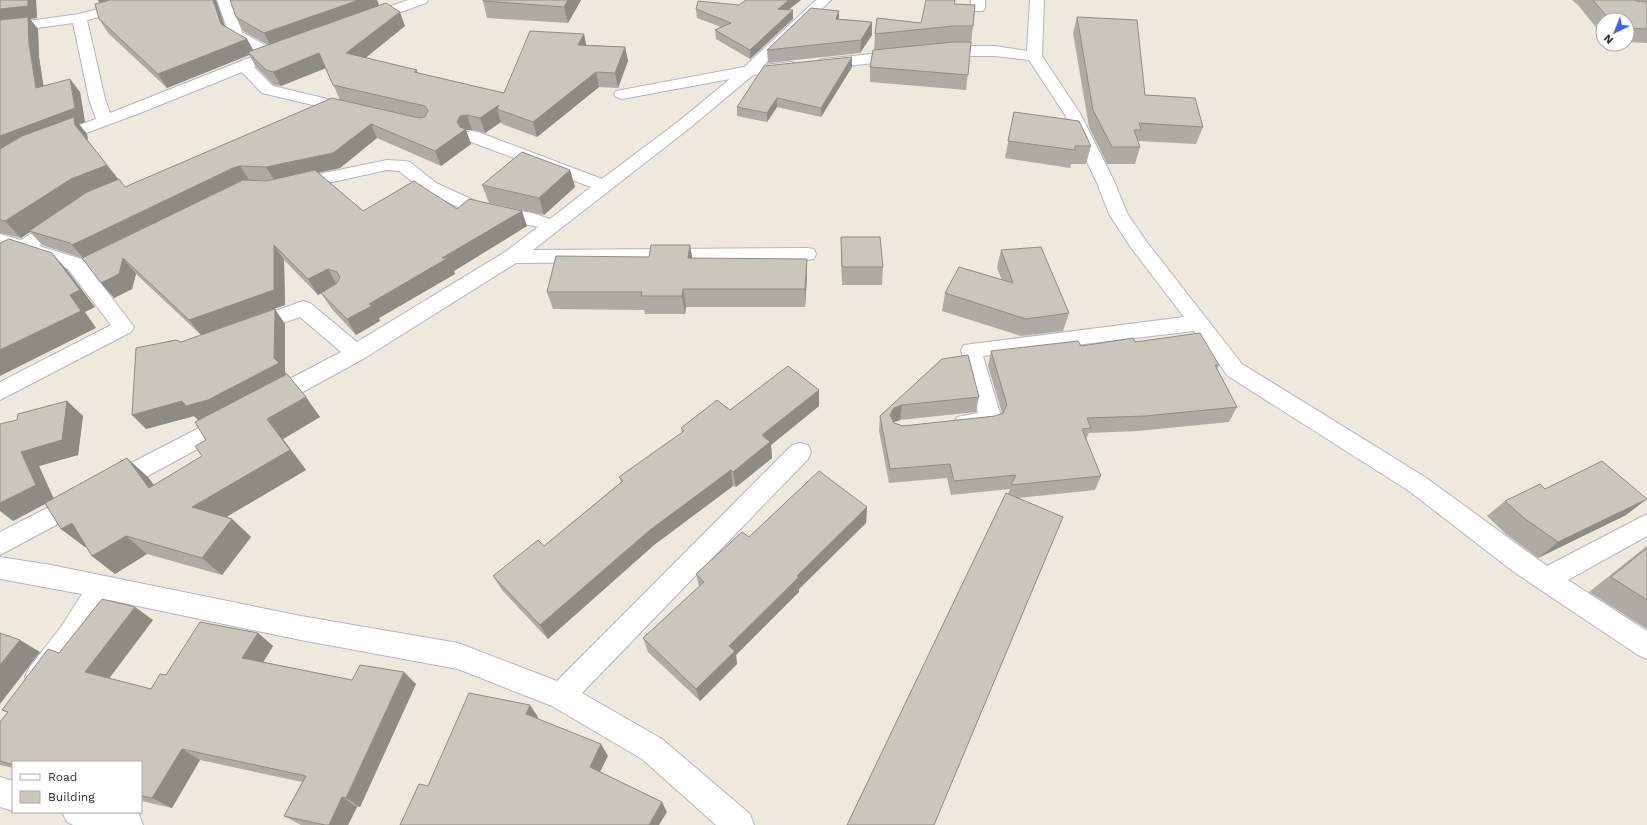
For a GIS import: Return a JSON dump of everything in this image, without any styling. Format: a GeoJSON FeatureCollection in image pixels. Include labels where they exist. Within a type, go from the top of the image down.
{"type":"FeatureCollection","features":[{"type":"Feature","properties":{"kind":"street"},"geometry":{"type":"LineString","coordinates":[[0,29],[79,18],[150,0]]}},
{"type":"Feature","properties":{"kind":"street"},"geometry":{"type":"LineString","coordinates":[[224,0],[235,34],[270,54]]}},
{"type":"Feature","properties":{"kind":"street"},"geometry":{"type":"LineString","coordinates":[[351,26],[421,0]]}},
{"type":"Feature","properties":{"kind":"street"},"geometry":{"type":"LineString","coordinates":[[0,544],[356,353],[512,258],[685,124],[749,71],[824,0]]}},
{"type":"Feature","properties":{"kind":"street"},"geometry":{"type":"LineString","coordinates":[[1037,0],[1034,56],[1073,115],[1106,183],[1118,214],[1139,245],[1235,370],[1417,484],[1523,564],[1647,646]]}},
{"type":"Feature","properties":{"kind":"street"},"geometry":{"type":"LineString","coordinates":[[79,18],[97,99],[105,121]]}},
{"type":"Feature","properties":{"kind":"street"},"geometry":{"type":"LineString","coordinates":[[0,160],[105,121],[292,46]]}},
{"type":"Feature","properties":{"kind":"street"},"geometry":{"type":"LineString","coordinates":[[622,94],[749,71],[951,50],[995,51],[1034,56]]}},
{"type":"Feature","properties":{"kind":"street"},"geometry":{"type":"LineString","coordinates":[[244,66],[268,90],[365,112]]}},
{"type":"Feature","properties":{"kind":"street"},"geometry":{"type":"LineString","coordinates":[[306,113],[328,104]]}},
{"type":"Feature","properties":{"kind":"street"},"geometry":{"type":"LineString","coordinates":[[472,136],[604,186]]}},
{"type":"Feature","properties":{"kind":"street"},"geometry":{"type":"LineString","coordinates":[[283,187],[387,165],[404,166],[430,187],[475,208],[532,219],[552,226]]}},
{"type":"Feature","properties":{"kind":"street"},"geometry":{"type":"LineString","coordinates":[[0,260],[23,248],[73,215]]}},
{"type":"Feature","properties":{"kind":"street"},"geometry":{"type":"LineString","coordinates":[[0,240],[75,264],[124,327],[0,392]]}},
{"type":"Feature","properties":{"kind":"street"},"geometry":{"type":"LineString","coordinates":[[81,271],[130,247]]}},
{"type":"Feature","properties":{"kind":"street"},"geometry":{"type":"LineString","coordinates":[[512,258],[807,254]]}},
{"type":"Feature","properties":{"kind":"street"},"geometry":{"type":"LineString","coordinates":[[307,311],[326,300]]}},
{"type":"Feature","properties":{"kind":"street"},"geometry":{"type":"LineString","coordinates":[[230,334],[303,308],[356,353]]}},
{"type":"Feature","properties":{"kind":"street"},"geometry":{"type":"LineString","coordinates":[[946,425],[991,420],[970,350],[1199,323]]}},
{"type":"Feature","properties":{"kind":"street"},"geometry":{"type":"LineString","coordinates":[[560,696],[800,452]]}},
{"type":"Feature","properties":{"kind":"street"},"geometry":{"type":"LineString","coordinates":[[1546,579],[1647,524]]}},
{"type":"Feature","properties":{"kind":"street"},"geometry":{"type":"LineString","coordinates":[[0,568],[104,587],[301,628],[458,656],[560,696],[652,749],[739,825]]}},
{"type":"Feature","properties":{"kind":"street"},"geometry":{"type":"LineString","coordinates":[[23,698],[70,636],[87,608],[104,587]]}},
{"type":"Feature","properties":{"kind":"street"},"geometry":{"type":"LineString","coordinates":[[0,792],[12,796]]}},
{"type":"Feature","properties":{"kind":"street"},"geometry":{"type":"LineString","coordinates":[[81,813],[128,825]]}},
{"type":"Feature","properties":{"kind":"building"},"geometry":{"type":"Polygon","coordinates":[[[0,0],[28,0],[28,6],[0,9],[0,0]]]}},
{"type":"Feature","properties":{"kind":"building"},"geometry":{"type":"Polygon","coordinates":[[[110,0],[213,0],[221,24],[247,39],[158,74],[99,19],[95,4],[110,0]]]}},
{"type":"Feature","properties":{"kind":"building"},"geometry":{"type":"Polygon","coordinates":[[[230,0],[359,0],[264,33],[236,17],[230,0]]]}},
{"type":"Feature","properties":{"kind":"building"},"geometry":{"type":"Polygon","coordinates":[[[483,0],[568,0],[564,7],[483,0]]]}},
{"type":"Feature","properties":{"kind":"building"},"geometry":{"type":"Polygon","coordinates":[[[746,0],[789,0],[778,9],[793,10],[750,50],[715,30],[731,23],[696,9],[698,1],[739,5],[746,0]]]}},
{"type":"Feature","properties":{"kind":"building"},"geometry":{"type":"Polygon","coordinates":[[[926,0],[955,0],[954,4],[975,5],[973,26],[953,26],[875,34],[877,18],[921,23],[926,0]]]}},
{"type":"Feature","properties":{"kind":"building"},"geometry":{"type":"Polygon","coordinates":[[[1593,0],[1635,0],[1647,2],[1647,29],[1635,28],[1635,12],[1603,12],[1593,0]]]}},
{"type":"Feature","properties":{"kind":"building"},"geometry":{"type":"Polygon","coordinates":[[[386,3],[400,12],[346,53],[417,70],[414,72],[504,93],[530,31],[584,34],[578,45],[625,47],[615,73],[596,72],[533,122],[497,109],[499,105],[480,118],[467,115],[460,116],[457,122],[460,127],[466,129],[435,151],[371,124],[333,153],[266,167],[240,166],[233,168],[72,245],[70,243],[29,231],[87,192],[119,179],[125,187],[332,98],[419,118],[425,117],[428,110],[425,106],[333,85],[319,53],[273,72],[266,70],[248,52],[386,3]]]}},
{"type":"Feature","properties":{"kind":"building"},"geometry":{"type":"Polygon","coordinates":[[[811,8],[839,11],[836,19],[872,22],[861,40],[767,50],[811,8]]]}},
{"type":"Feature","properties":{"kind":"building"},"geometry":{"type":"Polygon","coordinates":[[[28,17],[29,44],[36,88],[70,79],[75,108],[0,136],[0,20],[28,17]]]}},
{"type":"Feature","properties":{"kind":"building"},"geometry":{"type":"Polygon","coordinates":[[[1077,17],[1137,20],[1145,95],[1195,98],[1203,127],[1139,123],[1141,130],[1134,130],[1140,147],[1112,147],[1093,110],[1077,17]]]}},
{"type":"Feature","properties":{"kind":"building"},"geometry":{"type":"Polygon","coordinates":[[[953,42],[971,42],[968,75],[870,67],[873,50],[953,42]]]}},
{"type":"Feature","properties":{"kind":"building"},"geometry":{"type":"Polygon","coordinates":[[[852,57],[821,108],[777,98],[767,113],[737,107],[764,66],[852,57]]]}},
{"type":"Feature","properties":{"kind":"building"},"geometry":{"type":"Polygon","coordinates":[[[1014,112],[1079,121],[1091,146],[1075,146],[1075,150],[1008,141],[1014,112]]]}},
{"type":"Feature","properties":{"kind":"building"},"geometry":{"type":"Polygon","coordinates":[[[74,117],[75,125],[107,165],[71,179],[5,221],[0,220],[0,149],[22,136],[74,117]]]}},
{"type":"Feature","properties":{"kind":"building"},"geometry":{"type":"Polygon","coordinates":[[[522,152],[570,170],[539,198],[482,185],[522,152]]]}},
{"type":"Feature","properties":{"kind":"building"},"geometry":{"type":"Polygon","coordinates":[[[315,170],[363,211],[414,181],[457,209],[469,199],[522,211],[442,258],[448,258],[369,304],[372,306],[347,319],[321,293],[337,283],[340,277],[337,272],[328,269],[308,279],[274,245],[274,290],[189,320],[123,258],[119,274],[101,283],[82,258],[243,180],[266,181],[315,170]]]}},
{"type":"Feature","properties":{"kind":"building"},"geometry":{"type":"Polygon","coordinates":[[[841,237],[880,237],[883,267],[842,267],[841,237]]]}},
{"type":"Feature","properties":{"kind":"building"},"geometry":{"type":"Polygon","coordinates":[[[9,239],[52,253],[80,290],[70,295],[81,311],[0,350],[0,243],[9,239]]]}},
{"type":"Feature","properties":{"kind":"building"},"geometry":{"type":"Polygon","coordinates":[[[651,245],[690,245],[688,258],[807,259],[805,289],[683,289],[682,296],[641,296],[642,292],[547,292],[556,256],[649,257],[651,245]]]}},
{"type":"Feature","properties":{"kind":"building"},"geometry":{"type":"Polygon","coordinates":[[[1041,247],[1069,313],[1026,319],[945,293],[959,267],[1013,283],[1001,250],[1041,247]]]}},
{"type":"Feature","properties":{"kind":"building"},"geometry":{"type":"Polygon","coordinates":[[[275,309],[274,358],[279,363],[208,400],[186,406],[182,401],[132,415],[136,348],[176,340],[181,342],[275,309]]]}},
{"type":"Feature","properties":{"kind":"building"},"geometry":{"type":"Polygon","coordinates":[[[1200,333],[1219,365],[1215,365],[1237,407],[1145,416],[1087,418],[1091,428],[1082,429],[1101,476],[1011,485],[1016,475],[954,481],[950,464],[890,469],[880,416],[942,359],[968,355],[979,397],[902,405],[894,408],[890,415],[894,423],[903,426],[995,416],[1003,413],[1007,405],[991,351],[1078,341],[1081,346],[1133,338],[1135,342],[1200,333]]]}},
{"type":"Feature","properties":{"kind":"building"},"geometry":{"type":"Polygon","coordinates":[[[788,366],[819,390],[762,435],[770,442],[733,472],[731,470],[650,530],[540,625],[493,576],[538,540],[544,546],[623,481],[619,477],[684,431],[681,428],[717,400],[730,410],[788,366]]]}},
{"type":"Feature","properties":{"kind":"building"},"geometry":{"type":"Polygon","coordinates":[[[287,374],[306,397],[267,419],[290,450],[192,507],[232,519],[202,558],[126,536],[92,556],[72,523],[61,529],[45,503],[127,458],[149,488],[202,456],[195,446],[206,440],[195,422],[287,374]]]}},
{"type":"Feature","properties":{"kind":"building"},"geometry":{"type":"Polygon","coordinates":[[[67,401],[62,440],[21,452],[36,485],[0,503],[0,424],[17,420],[18,414],[67,401]]]}},
{"type":"Feature","properties":{"kind":"building"},"geometry":{"type":"Polygon","coordinates":[[[1602,461],[1647,499],[1558,542],[1524,518],[1505,501],[1540,484],[1545,489],[1602,461]]]}},
{"type":"Feature","properties":{"kind":"building"},"geometry":{"type":"Polygon","coordinates":[[[819,471],[867,507],[729,646],[735,651],[696,689],[643,638],[704,582],[696,574],[742,532],[749,537],[819,471]]]}},
{"type":"Feature","properties":{"kind":"building"},"geometry":{"type":"Polygon","coordinates":[[[1006,493],[1063,517],[934,825],[847,825],[1006,493]]]}},
{"type":"Feature","properties":{"kind":"building"},"geometry":{"type":"Polygon","coordinates":[[[1647,548],[1647,600],[1611,577],[1647,548]]]}},
{"type":"Feature","properties":{"kind":"building"},"geometry":{"type":"Polygon","coordinates":[[[102,599],[135,607],[85,672],[151,689],[160,674],[166,675],[200,622],[258,633],[242,658],[352,680],[360,665],[404,672],[346,798],[342,797],[329,825],[325,825],[284,816],[306,776],[182,749],[152,798],[142,796],[142,761],[12,761],[12,765],[0,761],[0,722],[8,712],[2,710],[48,649],[59,653],[102,599]]]}},
{"type":"Feature","properties":{"kind":"building"},"geometry":{"type":"Polygon","coordinates":[[[0,633],[20,640],[0,665],[0,633]]]}},
{"type":"Feature","properties":{"kind":"building"},"geometry":{"type":"Polygon","coordinates":[[[469,693],[530,705],[526,714],[601,744],[590,767],[662,802],[649,825],[400,825],[419,784],[428,786],[469,693]]]}}]}
